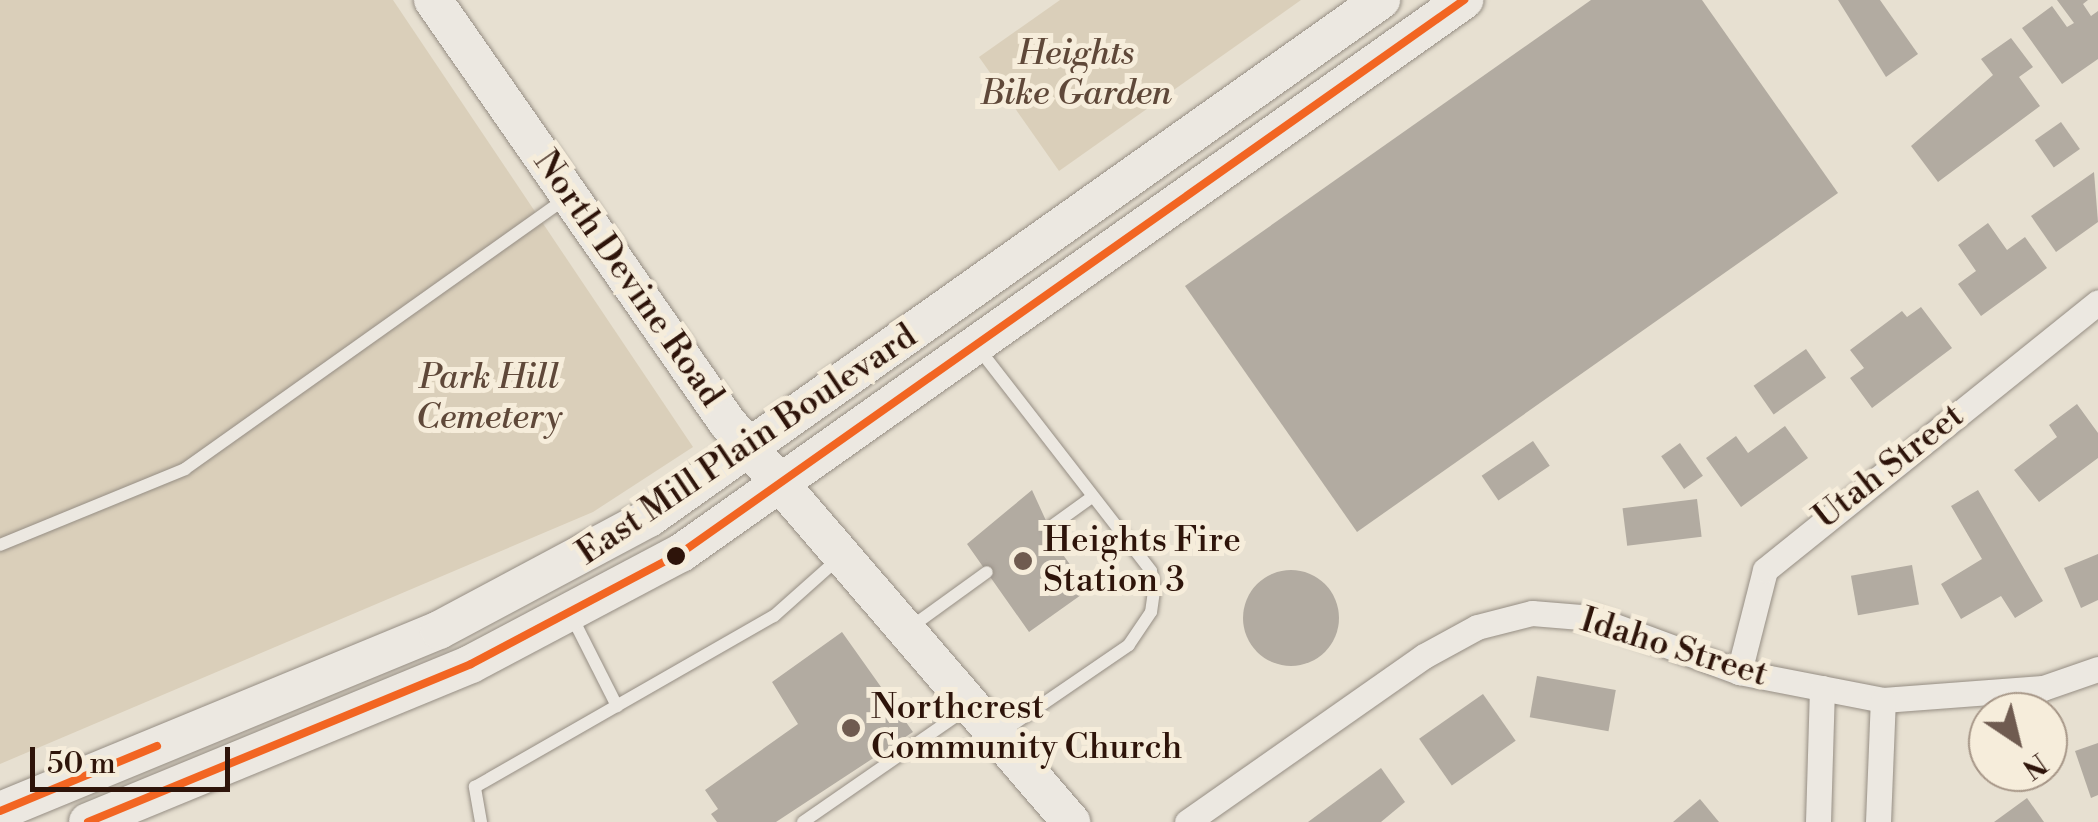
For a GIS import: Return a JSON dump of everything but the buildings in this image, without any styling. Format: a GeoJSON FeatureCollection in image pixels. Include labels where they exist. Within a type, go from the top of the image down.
{"type":"FeatureCollection","features":[{"type":"Feature","properties":{"kind":"main road","name":"North Devine Road"},"geometry":{"type":"LineString","coordinates":[[433,0],[750,452],[1071,822]]}},
{"type":"Feature","properties":{"kind":"main road","name":"East Mill Plain Boulevard"},"geometry":{"type":"LineString","coordinates":[[0,811],[439,630],[650,518],[750,452],[1381,0]]}},
{"type":"Feature","properties":{"kind":"main road"},"geometry":{"type":"LineString","coordinates":[[1282,129],[1314,80],[1424,0]]}},
{"type":"Feature","properties":{"kind":"main road","name":"East Mill Plain Boulevard"},"geometry":{"type":"LineString","coordinates":[[88,822],[471,664],[571,615],[682,553],[1464,0]]}},
{"type":"Feature","properties":{"kind":"main road"},"geometry":{"type":"LineString","coordinates":[[1020,316],[1049,269],[1208,155],[1216,141],[1213,120]]}},
{"type":"Feature","properties":{"kind":"street","name":"Utah Street"},"geometry":{"type":"LineString","coordinates":[[1740,672],[1765,570],[2098,302]]}},
{"type":"Feature","properties":{"kind":"street","name":"Idaho Street"},"geometry":{"type":"LineString","coordinates":[[1187,822],[1424,656],[1477,628],[1532,614],[1593,618],[1740,672],[1883,700],[2044,688],[2098,669]]}},
{"type":"Feature","properties":{"kind":"street"},"geometry":{"type":"LineString","coordinates":[[1818,822],[1822,688]]}},
{"type":"Feature","properties":{"kind":"street"},"geometry":{"type":"LineString","coordinates":[[1878,822],[1883,700]]}},
{"type":"Feature","properties":{"kind":"lane"},"geometry":{"type":"LineString","coordinates":[[0,545],[185,468],[570,195]]}},
{"type":"Feature","properties":{"kind":"lane"},"geometry":{"type":"LineString","coordinates":[[978,346],[1151,571],[1151,612],[1128,645],[997,735]]}},
{"type":"Feature","properties":{"kind":"lane"},"geometry":{"type":"LineString","coordinates":[[1049,528],[1092,497]]}},
{"type":"Feature","properties":{"kind":"lane"},"geometry":{"type":"LineString","coordinates":[[481,822],[475,787],[774,616],[842,555]]}},
{"type":"Feature","properties":{"kind":"lane"},"geometry":{"type":"LineString","coordinates":[[907,630],[987,572]]}},
{"type":"Feature","properties":{"kind":"lane"},"geometry":{"type":"LineString","coordinates":[[571,615],[617,706]]}},
{"type":"Feature","properties":{"kind":"lane"},"geometry":{"type":"LineString","coordinates":[[803,822],[971,705]]}},
{"type":"Feature","properties":{"kind":"green space","name":"Park Hill Cemetery"},"geometry":{"type":"Polygon","coordinates":[[[0,0],[393,0],[693,447],[593,512],[0,764],[0,0]]]}},
{"type":"Feature","properties":{"kind":"green space","name":"Heights Bike Garden"},"geometry":{"type":"Polygon","coordinates":[[[1060,0],[1301,0],[1059,171],[979,57],[1060,0]]]}},
{"type":"Feature","properties":{"kind":"transit line"},"geometry":{"type":"LineString","coordinates":[[88,822],[471,664],[681,553],[1464,0]]}},
{"type":"Feature","properties":{"kind":"transit line"},"geometry":{"type":"LineString","coordinates":[[0,811],[157,746]]}},
{"type":"Feature","properties":{"kind":"place","name":"Heights Fire Station 3"},"geometry":{"type":"Point","coordinates":[1023,561]}},
{"type":"Feature","properties":{"kind":"place","name":"Northcrest Community Church"},"geometry":{"type":"Point","coordinates":[851,728]}}]}
